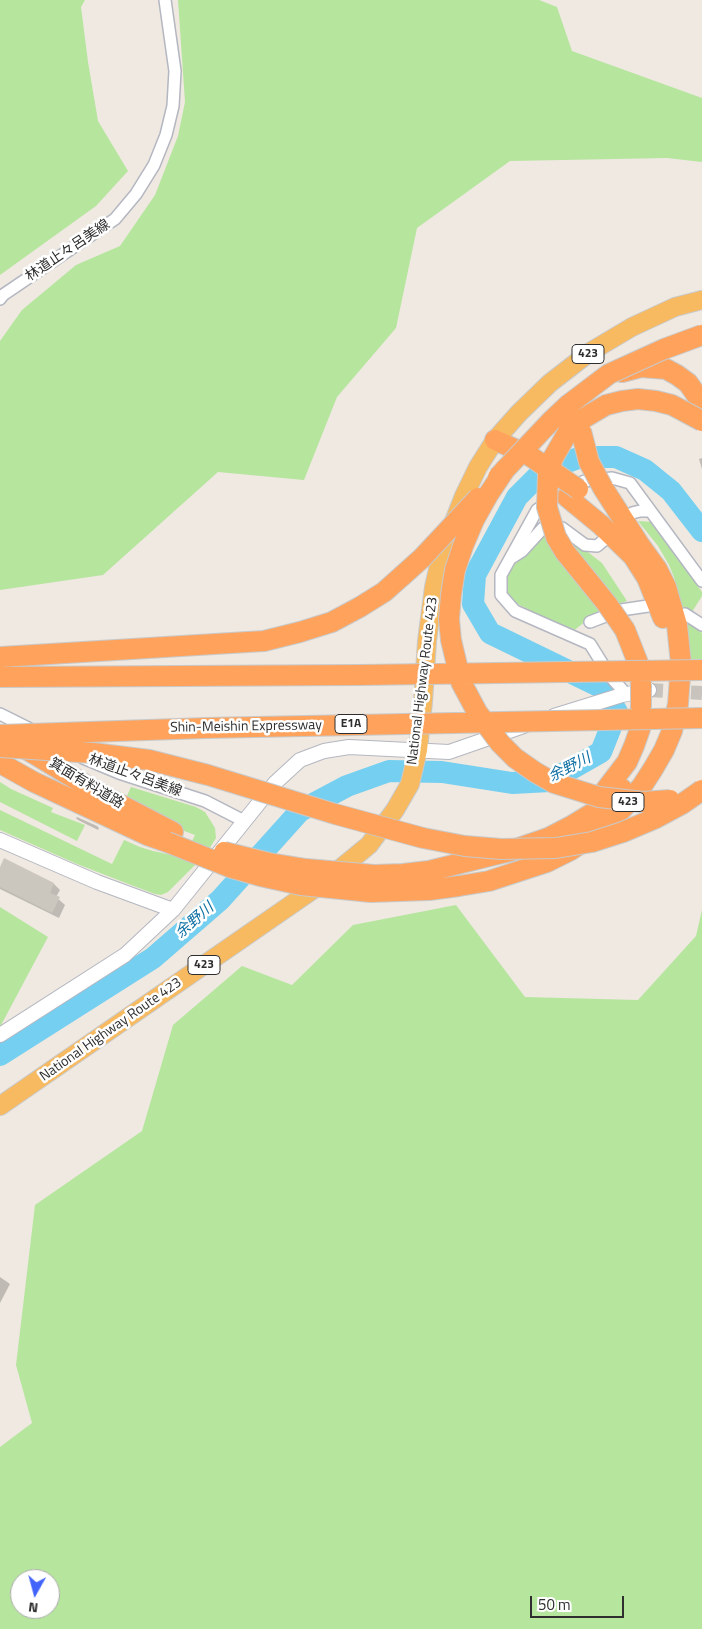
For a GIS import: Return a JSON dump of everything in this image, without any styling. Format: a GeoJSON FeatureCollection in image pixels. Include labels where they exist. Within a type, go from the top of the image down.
{"type":"FeatureCollection","features":[{"type":"Feature","properties":{"kind":"highway","name":"National Highway Route 423"},"geometry":{"type":"LineString","coordinates":[[0,1106],[324,882],[369,845],[395,810],[410,784],[418,750],[427,641],[434,587],[442,552],[467,489],[478,467],[495,440],[550,383],[590,352],[632,327],[675,308],[702,300]]}},
{"type":"Feature","properties":{"kind":"highway"},"geometry":{"type":"LineString","coordinates":[[702,335],[664,349],[610,374],[568,405],[520,464],[488,495],[463,546],[455,570],[449,619],[451,640],[461,682],[467,695],[500,743],[515,758],[534,772],[576,791],[599,798],[644,802],[702,796]]}},
{"type":"Feature","properties":{"kind":"highway"},"geometry":{"type":"LineString","coordinates":[[639,544],[589,462],[580,417],[583,405],[588,396],[606,381],[629,369],[642,367],[666,369],[677,375],[688,383],[702,403]]}},
{"type":"Feature","properties":{"kind":"highway"},"geometry":{"type":"LineString","coordinates":[[548,838],[588,809],[616,778],[627,762],[640,729],[636,694],[638,664],[625,630],[565,552],[556,537],[547,507],[548,474],[553,458],[564,438],[579,421],[606,405],[638,399],[656,401],[672,405],[702,420]]}},
{"type":"Feature","properties":{"kind":"highway","name":"423"},"geometry":{"type":"LineString","coordinates":[[170,837],[269,863],[372,883],[429,890],[489,880],[547,862],[571,850],[599,831],[642,786],[664,750],[672,731],[680,688],[682,664],[677,625],[666,587],[657,569],[639,544],[572,493],[520,464],[495,440]]}},
{"type":"Feature","properties":{"kind":"highway"},"geometry":{"type":"LineString","coordinates":[[0,657],[264,641],[332,622],[360,608],[384,592],[520,464]]}},
{"type":"Feature","properties":{"kind":"highway","name":"423"},"geometry":{"type":"LineString","coordinates":[[372,883],[403,874],[429,871],[510,851],[548,838],[596,811],[617,794],[641,765],[652,748],[659,730],[664,707],[668,669],[667,638],[662,617],[647,578],[633,556],[572,493]]}},
{"type":"Feature","properties":{"kind":"highway"},"geometry":{"type":"LineString","coordinates":[[0,677],[360,675],[702,670]]}},
{"type":"Feature","properties":{"kind":"highway","name":"Shin-Meishin Expressway"},"geometry":{"type":"LineString","coordinates":[[0,734],[216,727],[702,718]]}},
{"type":"Feature","properties":{"kind":"highway","name":"箕面有料道路"},"geometry":{"type":"LineString","coordinates":[[0,734],[170,837]]}},
{"type":"Feature","properties":{"kind":"highway"},"geometry":{"type":"LineString","coordinates":[[0,747],[93,752],[149,760],[423,838],[465,846],[500,849],[556,848],[592,842],[623,832],[656,818],[682,804],[702,790]]}},
{"type":"Feature","properties":{"kind":"highway","name":"箕面有料道路"},"geometry":{"type":"LineString","coordinates":[[0,763],[34,782],[147,835],[170,837]]}},
{"type":"Feature","properties":{"kind":"street","name":"林道止々呂美線"},"geometry":{"type":"LineString","coordinates":[[0,299],[115,219],[136,194],[154,165],[166,136],[173,106],[174,71],[165,0]]}},
{"type":"Feature","properties":{"kind":"street"},"geometry":{"type":"LineString","coordinates":[[636,694],[610,676],[590,644],[515,611],[501,595],[501,575],[537,510],[563,489],[585,481],[612,478],[630,483],[702,581]]}},
{"type":"Feature","properties":{"kind":"street"},"geometry":{"type":"LineString","coordinates":[[632,513],[650,511]]}},
{"type":"Feature","properties":{"kind":"street"},"geometry":{"type":"LineString","coordinates":[[510,559],[522,550],[542,528],[551,526],[562,528],[585,545],[597,546],[604,540]]}},
{"type":"Feature","properties":{"kind":"street"},"geometry":{"type":"LineString","coordinates":[[590,622],[621,610],[648,606]]}},
{"type":"Feature","properties":{"kind":"street"},"geometry":{"type":"LineString","coordinates":[[685,614],[702,625]]}},
{"type":"Feature","properties":{"kind":"street"},"geometry":{"type":"LineString","coordinates":[[0,1035],[125,955],[173,910],[275,783],[300,760],[324,751],[349,747],[448,752],[599,702],[636,694]]}},
{"type":"Feature","properties":{"kind":"street","name":"林道止々呂美線"},"geometry":{"type":"LineString","coordinates":[[0,714],[85,758],[119,773],[204,802],[244,821]]}},
{"type":"Feature","properties":{"kind":"street"},"geometry":{"type":"LineString","coordinates":[[0,840],[97,882],[173,910]]}},
{"type":"Feature","properties":{"kind":"green space"},"geometry":{"type":"Polygon","coordinates":[[[0,0],[85,0],[81,7],[98,121],[128,171],[96,206],[0,275],[0,0]]]}},
{"type":"Feature","properties":{"kind":"green space"},"geometry":{"type":"Polygon","coordinates":[[[178,0],[539,0],[557,7],[572,51],[702,98],[702,162],[667,158],[510,161],[417,228],[396,328],[337,397],[304,480],[218,472],[103,575],[0,590],[0,341],[22,310],[76,265],[120,246],[155,195],[178,136],[185,102],[178,0]]]}},
{"type":"Feature","properties":{"kind":"green space"},"geometry":{"type":"Polygon","coordinates":[[[638,521],[653,522],[702,592],[702,596],[687,620],[702,633],[702,659],[690,659],[685,620],[674,577],[658,546],[638,521]]]}},
{"type":"Feature","properties":{"kind":"green space"},"geometry":{"type":"Polygon","coordinates":[[[543,530],[559,530],[602,563],[627,601],[601,609],[572,632],[510,600],[507,596],[506,574],[543,530]]]}},
{"type":"Feature","properties":{"kind":"green space"},"geometry":{"type":"Polygon","coordinates":[[[0,782],[53,808],[51,812],[85,825],[77,841],[0,802],[0,782]]]}},
{"type":"Feature","properties":{"kind":"green space"},"geometry":{"type":"Polygon","coordinates":[[[131,787],[196,807],[205,812],[215,828],[216,838],[206,854],[168,892],[161,895],[77,864],[0,830],[0,810],[112,864],[124,840],[153,851],[181,857],[186,853],[195,835],[179,829],[125,800],[131,787]]]}},
{"type":"Feature","properties":{"kind":"green space"},"geometry":{"type":"Polygon","coordinates":[[[456,905],[525,997],[638,1000],[696,936],[702,910],[702,1629],[0,1629],[0,1447],[32,1423],[16,1365],[35,1205],[142,1131],[173,1025],[242,966],[292,985],[353,925],[456,905]]]}},
{"type":"Feature","properties":{"kind":"green space"},"geometry":{"type":"Polygon","coordinates":[[[0,907],[48,937],[0,1027],[0,907]]]}},
{"type":"Feature","properties":{"kind":"building"},"geometry":{"type":"Polygon","coordinates":[[[4,858],[54,883],[50,893],[60,897],[52,913],[0,887],[0,867],[4,858]]]}},
{"type":"Feature","properties":{"kind":"waterway","name":"余野川"},"geometry":{"type":"LineString","coordinates":[[0,1055],[153,958],[220,900],[300,811],[347,786],[389,771],[442,772],[512,783],[550,781],[601,752],[617,712],[603,688],[490,633],[473,604],[475,575],[517,497],[543,471],[581,457],[616,457],[645,470],[671,491],[702,531]]}},
{"type":"Feature","properties":{"kind":"tunnel"},"geometry":{"type":"LineString","coordinates":[[649,690],[702,693]]}}]}
